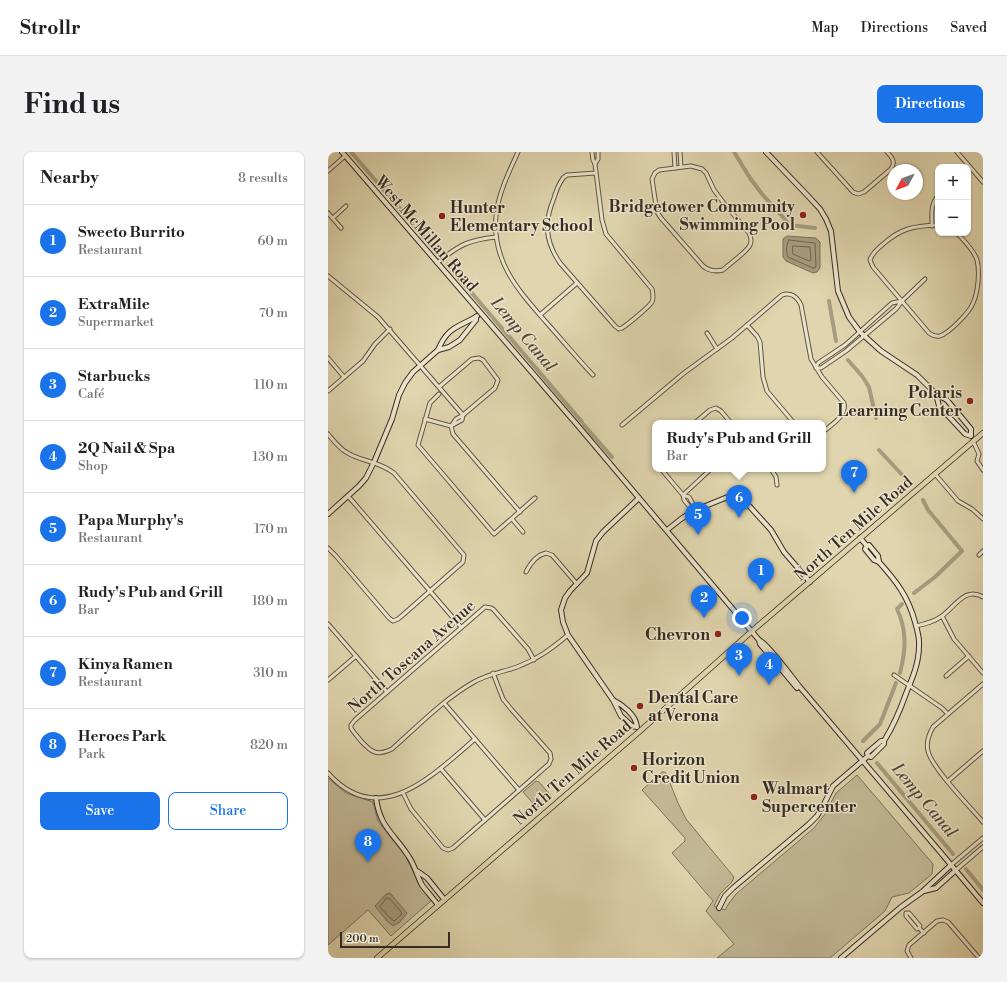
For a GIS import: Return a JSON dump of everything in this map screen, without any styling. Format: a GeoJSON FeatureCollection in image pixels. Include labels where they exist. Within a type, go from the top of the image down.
{"type":"FeatureCollection","features":[{"type":"Feature","properties":{"kind":"main road","name":"North Ten Mile Road"},"geometry":{"type":"LineString","coordinates":[[378,958],[638,729],[936,474],[973,439],[983,433]]}},
{"type":"Feature","properties":{"kind":"street","name":"West McMillan Road"},"geometry":{"type":"LineString","coordinates":[[342,152],[667,530],[752,632],[774,655],[822,714],[983,903]]}},
{"type":"Feature","properties":{"kind":"street"},"geometry":{"type":"LineString","coordinates":[[518,152],[499,200],[496,214],[496,237],[498,250],[504,267],[511,279],[540,315],[593,375]]}},
{"type":"Feature","properties":{"kind":"street"},"geometry":{"type":"LineString","coordinates":[[592,152],[595,164],[602,220],[606,234],[652,289],[654,297],[650,305],[624,327],[619,328],[614,326],[555,255],[547,235],[547,222],[550,209],[563,178],[567,175],[596,173]]}},
{"type":"Feature","properties":{"kind":"street"},"geometry":{"type":"LineString","coordinates":[[595,164],[598,159],[598,152]]}},
{"type":"Feature","properties":{"kind":"street"},"geometry":{"type":"LineString","coordinates":[[674,152],[675,168]]}},
{"type":"Feature","properties":{"kind":"street"},"geometry":{"type":"LineString","coordinates":[[680,152],[681,167]]}},
{"type":"Feature","properties":{"kind":"street"},"geometry":{"type":"LineString","coordinates":[[766,152],[820,209],[826,219],[831,231],[838,291],[849,317],[860,332],[881,351],[921,378],[936,394],[947,400],[971,429],[979,454],[977,462],[983,470]]}},
{"type":"Feature","properties":{"kind":"street"},"geometry":{"type":"LineString","coordinates":[[817,152],[853,192],[858,194],[864,192],[891,169],[894,163],[892,157],[887,152]]}},
{"type":"Feature","properties":{"kind":"street"},"geometry":{"type":"LineString","coordinates":[[957,152],[966,164]]}},
{"type":"Feature","properties":{"kind":"street"},"geometry":{"type":"LineString","coordinates":[[328,171],[345,156]]}},
{"type":"Feature","properties":{"kind":"street"},"geometry":{"type":"LineString","coordinates":[[692,166],[702,169],[709,177],[714,190],[751,237],[751,242],[748,248],[723,270],[710,270],[703,266],[658,212],[652,179],[655,173],[659,170],[681,167],[692,166]]}},
{"type":"Feature","properties":{"kind":"street"},"geometry":{"type":"LineString","coordinates":[[971,171],[983,182]]}},
{"type":"Feature","properties":{"kind":"street"},"geometry":{"type":"LineString","coordinates":[[932,226],[932,208],[935,200]]}},
{"type":"Feature","properties":{"kind":"street"},"geometry":{"type":"LineString","coordinates":[[332,218],[346,206]]}},
{"type":"Feature","properties":{"kind":"street"},"geometry":{"type":"LineString","coordinates":[[328,213],[341,228]]}},
{"type":"Feature","properties":{"kind":"street"},"geometry":{"type":"LineString","coordinates":[[935,226],[912,227],[896,234],[873,254],[870,260],[873,267],[929,333],[936,336],[944,334],[968,312],[975,298],[978,266],[977,260],[971,250],[959,236]]}},
{"type":"Feature","properties":{"kind":"street"},"geometry":{"type":"LineString","coordinates":[[437,263],[462,244],[496,237]]}},
{"type":"Feature","properties":{"kind":"street"},"geometry":{"type":"LineString","coordinates":[[328,276],[378,317],[390,329],[463,415]]}},
{"type":"Feature","properties":{"kind":"street"},"geometry":{"type":"LineString","coordinates":[[816,368],[821,368],[833,361],[864,336],[925,280]]}},
{"type":"Feature","properties":{"kind":"street"},"geometry":{"type":"LineString","coordinates":[[977,282],[983,283]]}},
{"type":"Feature","properties":{"kind":"street"},"geometry":{"type":"LineString","coordinates":[[540,315],[578,283]]}},
{"type":"Feature","properties":{"kind":"street"},"geometry":{"type":"LineString","coordinates":[[622,425],[684,373],[717,349],[782,295],[790,294],[797,298],[801,305],[810,354],[816,368],[844,404],[845,410],[843,415],[826,429]]}},
{"type":"Feature","properties":{"kind":"street"},"geometry":{"type":"LineString","coordinates":[[816,368],[818,363],[845,345],[892,303],[902,301]]}},
{"type":"Feature","properties":{"kind":"street"},"geometry":{"type":"LineString","coordinates":[[438,350],[440,344],[451,330],[481,313]]}},
{"type":"Feature","properties":{"kind":"street"},"geometry":{"type":"LineString","coordinates":[[328,514],[366,478],[392,419],[399,395],[405,383],[420,365],[438,350],[460,340],[476,320],[476,317]]}},
{"type":"Feature","properties":{"kind":"street"},"geometry":{"type":"LineString","coordinates":[[747,325],[757,336],[760,342],[763,377],[767,391],[791,420]]}},
{"type":"Feature","properties":{"kind":"street"},"geometry":{"type":"LineString","coordinates":[[328,391],[363,361],[375,344],[390,329]]}},
{"type":"Feature","properties":{"kind":"street"},"geometry":{"type":"LineString","coordinates":[[707,333],[717,349]]}},
{"type":"Feature","properties":{"kind":"street"},"geometry":{"type":"LineString","coordinates":[[328,358],[344,377]]}},
{"type":"Feature","properties":{"kind":"street"},"geometry":{"type":"LineString","coordinates":[[439,387],[472,359],[479,358],[483,360],[496,376],[498,380],[496,388],[456,419],[451,426],[453,434],[520,512]]}},
{"type":"Feature","properties":{"kind":"street"},"geometry":{"type":"LineString","coordinates":[[439,394],[430,403],[418,446],[494,534],[535,498]]}},
{"type":"Feature","properties":{"kind":"street"},"geometry":{"type":"LineString","coordinates":[[936,394],[939,406],[965,434],[973,439]]}},
{"type":"Feature","properties":{"kind":"street"},"geometry":{"type":"LineString","coordinates":[[698,420],[710,410],[716,408],[721,411],[728,420]]}},
{"type":"Feature","properties":{"kind":"street"},"geometry":{"type":"LineString","coordinates":[[425,420],[451,426]]}},
{"type":"Feature","properties":{"kind":"street"},"geometry":{"type":"LineString","coordinates":[[328,434],[345,452],[385,466],[394,473],[464,555],[464,558],[463,562],[398,619],[393,621],[328,548]]}},
{"type":"Feature","properties":{"kind":"street"},"geometry":{"type":"LineString","coordinates":[[664,472],[683,495],[684,500],[693,511]]}},
{"type":"Feature","properties":{"kind":"street"},"geometry":{"type":"LineString","coordinates":[[683,495],[708,472]]}},
{"type":"Feature","properties":{"kind":"street"},"geometry":{"type":"LineString","coordinates":[[773,472],[776,477],[777,485]]}},
{"type":"Feature","properties":{"kind":"street"},"geometry":{"type":"LineString","coordinates":[[936,474],[958,501],[972,509],[983,519]]}},
{"type":"Feature","properties":{"kind":"street"},"geometry":{"type":"LineString","coordinates":[[348,496],[461,627]]}},
{"type":"Feature","properties":{"kind":"street"},"geometry":{"type":"LineString","coordinates":[[667,530],[693,511],[730,496],[742,498],[771,530],[784,552],[810,582]]}},
{"type":"Feature","properties":{"kind":"street"},"geometry":{"type":"LineString","coordinates":[[638,729],[632,726],[621,716],[613,700],[568,635],[563,622],[561,610],[565,598],[587,573],[596,541],[603,532],[639,498]]}},
{"type":"Feature","properties":{"kind":"street"},"geometry":{"type":"LineString","coordinates":[[512,519],[523,532]]}},
{"type":"Feature","properties":{"kind":"street"},"geometry":{"type":"LineString","coordinates":[[719,908],[725,896],[733,888],[813,820],[823,806],[832,786],[868,756],[871,757],[884,744],[884,741],[893,726],[916,667],[920,647],[919,635],[912,610],[905,595],[895,580],[879,562],[874,560],[865,549],[867,546],[860,538]]}},
{"type":"Feature","properties":{"kind":"street"},"geometry":{"type":"LineString","coordinates":[[978,555],[983,551]]}},
{"type":"Feature","properties":{"kind":"street"},"geometry":{"type":"LineString","coordinates":[[526,572],[531,563],[541,554],[546,553],[552,555],[577,584]]}},
{"type":"Feature","properties":{"kind":"street"},"geometry":{"type":"LineString","coordinates":[[916,626],[934,621],[966,595],[975,593],[983,597]]}},
{"type":"Feature","properties":{"kind":"street","name":"North Toscana Avenue"},"geometry":{"type":"LineString","coordinates":[[444,703],[392,749],[383,753],[374,752],[369,749],[353,731],[351,725],[354,720],[482,609],[488,607],[493,609],[528,649],[534,660]]}},
{"type":"Feature","properties":{"kind":"street"},"geometry":{"type":"LineString","coordinates":[[942,616],[950,633],[983,673]]}},
{"type":"Feature","properties":{"kind":"street"},"geometry":{"type":"LineString","coordinates":[[328,624],[387,692]]}},
{"type":"Feature","properties":{"kind":"street"},"geometry":{"type":"LineString","coordinates":[[519,790],[444,703],[475,681],[493,673],[516,668],[534,660],[568,635]]}},
{"type":"Feature","properties":{"kind":"street"},"geometry":{"type":"LineString","coordinates":[[328,680],[356,656]]}},
{"type":"Feature","properties":{"kind":"street"},"geometry":{"type":"LineString","coordinates":[[946,676],[968,656]]}},
{"type":"Feature","properties":{"kind":"street"},"geometry":{"type":"LineString","coordinates":[[403,793],[411,809],[443,848],[448,850],[453,848],[548,764],[551,759],[550,753],[511,709],[504,699],[493,673]]}},
{"type":"Feature","properties":{"kind":"street"},"geometry":{"type":"LineString","coordinates":[[894,674],[942,708],[948,714]]}},
{"type":"Feature","properties":{"kind":"street"},"geometry":{"type":"LineString","coordinates":[[983,684],[933,727],[929,735],[927,749],[934,765],[983,822]]}},
{"type":"Feature","properties":{"kind":"street"},"geometry":{"type":"LineString","coordinates":[[613,700],[628,711],[636,722],[638,729]]}},
{"type":"Feature","properties":{"kind":"street"},"geometry":{"type":"LineString","coordinates":[[328,773],[348,790],[362,796],[376,798],[390,797],[403,793],[424,782],[441,769],[475,738]]}},
{"type":"Feature","properties":{"kind":"street"},"geometry":{"type":"LineString","coordinates":[[948,781],[983,751]]}},
{"type":"Feature","properties":{"kind":"street"},"geometry":{"type":"LineString","coordinates":[[441,769],[485,820]]}},
{"type":"Feature","properties":{"kind":"street"},"geometry":{"type":"LineString","coordinates":[[376,798],[380,818],[404,848],[417,870],[422,885],[438,905]]}},
{"type":"Feature","properties":{"kind":"street"},"geometry":{"type":"LineString","coordinates":[[841,958],[901,907],[922,892],[983,838]]}},
{"type":"Feature","properties":{"kind":"street"},"geometry":{"type":"LineString","coordinates":[[922,892],[936,888],[983,847]]}},
{"type":"Feature","properties":{"kind":"street"},"geometry":{"type":"LineString","coordinates":[[417,870],[427,878],[444,899]]}},
{"type":"Feature","properties":{"kind":"street"},"geometry":{"type":"LineString","coordinates":[[901,907],[906,913],[909,913],[924,933]]}},
{"type":"Feature","properties":{"kind":"street"},"geometry":{"type":"LineString","coordinates":[[911,958],[907,951],[909,945],[937,921],[943,920],[948,922],[979,958]]}},
{"type":"Feature","properties":{"kind":"shaded area"},"geometry":{"type":"Polygon","coordinates":[[[662,772],[666,773],[686,819],[734,877],[732,882],[720,894],[714,906],[725,910],[736,894],[814,828],[825,814],[836,793],[857,775],[933,864],[932,874],[909,893],[892,897],[885,911],[830,958],[717,958],[734,944],[706,911],[713,901],[672,853],[685,841],[685,838],[642,790],[662,772]]]}},
{"type":"Feature","properties":{"kind":"shaded area"},"geometry":{"type":"Polygon","coordinates":[[[328,778],[346,793],[373,802],[378,821],[406,857],[421,887],[432,900],[391,936],[368,910],[328,945],[328,778]]]}},
{"type":"Feature","properties":{"kind":"shaded area"},"geometry":{"type":"Polygon","coordinates":[[[536,781],[539,782],[551,796],[537,808],[523,792],[536,781]]]}},
{"type":"Feature","properties":{"kind":"water"},"geometry":{"type":"Polygon","coordinates":[[[787,236],[816,238],[820,242],[820,268],[817,272],[813,273],[786,261],[783,257],[783,239],[787,236]]]}},
{"type":"Feature","properties":{"kind":"water"},"geometry":{"type":"Polygon","coordinates":[[[390,893],[407,913],[400,922],[393,926],[375,906],[386,894],[390,893]]]}},
{"type":"Feature","properties":{"kind":"waterway","name":"Lemp Canal"},"geometry":{"type":"LineString","coordinates":[[351,152],[439,254]]}},
{"type":"Feature","properties":{"kind":"waterway"},"geometry":{"type":"LineString","coordinates":[[734,152],[762,194],[790,225],[815,228]]}},
{"type":"Feature","properties":{"kind":"waterway","name":"Lemp Canal"},"geometry":{"type":"LineString","coordinates":[[447,264],[582,422]]}},
{"type":"Feature","properties":{"kind":"waterway"},"geometry":{"type":"LineString","coordinates":[[829,301],[836,341]]}},
{"type":"Feature","properties":{"kind":"waterway"},"geometry":{"type":"LineString","coordinates":[[848,360],[862,376],[869,387],[876,418]]}},
{"type":"Feature","properties":{"kind":"waterway","name":"Lemp Canal"},"geometry":{"type":"LineString","coordinates":[[584,425],[612,457]]}},
{"type":"Feature","properties":{"kind":"waterway"},"geometry":{"type":"LineString","coordinates":[[879,450],[905,478]]}},
{"type":"Feature","properties":{"kind":"waterway"},"geometry":{"type":"LineString","coordinates":[[914,593],[935,577],[962,551],[928,510],[923,500]]}},
{"type":"Feature","properties":{"kind":"waterway"},"geometry":{"type":"LineString","coordinates":[[900,673],[904,648],[904,632],[897,609],[902,604]]}},
{"type":"Feature","properties":{"kind":"waterway"},"geometry":{"type":"LineString","coordinates":[[863,741],[880,724],[896,683]]}},
{"type":"Feature","properties":{"kind":"waterway","name":"Lemp Canal"},"geometry":{"type":"LineString","coordinates":[[877,763],[953,854]]}},
{"type":"Feature","properties":{"kind":"waterway","name":"Lemp Canal"},"geometry":{"type":"LineString","coordinates":[[966,869],[983,890]]}},
{"type":"Feature","properties":{"kind":"place","name":"Bridgetower Community Swimming Pool"},"geometry":{"type":"Point","coordinates":[803,215]}},
{"type":"Feature","properties":{"kind":"place","name":"Hunter Elementary School"},"geometry":{"type":"Point","coordinates":[442,216]}},
{"type":"Feature","properties":{"kind":"place","name":"Polaris Learning Center"},"geometry":{"type":"Point","coordinates":[970,401]}},
{"type":"Feature","properties":{"kind":"place","name":"Kinya Ramen"},"geometry":{"type":"Point","coordinates":[854,493]}},
{"type":"Feature","properties":{"kind":"place","name":"Rudy's Pub and Grill"},"geometry":{"type":"Point","coordinates":[739,518]}},
{"type":"Feature","properties":{"kind":"place","name":"Papa Murphy's"},"geometry":{"type":"Point","coordinates":[698,535]}},
{"type":"Feature","properties":{"kind":"place","name":"Sweeto Burrito"},"geometry":{"type":"Point","coordinates":[761,591]}},
{"type":"Feature","properties":{"kind":"place","name":"ExtraMile"},"geometry":{"type":"Point","coordinates":[704,618]}},
{"type":"Feature","properties":{"kind":"place","name":"Chevron"},"geometry":{"type":"Point","coordinates":[718,634]}},
{"type":"Feature","properties":{"kind":"place","name":"Starbucks"},"geometry":{"type":"Point","coordinates":[739,676]}},
{"type":"Feature","properties":{"kind":"place","name":"2Q Nail & Spa"},"geometry":{"type":"Point","coordinates":[769,685]}},
{"type":"Feature","properties":{"kind":"place","name":"Dental Care at Verona"},"geometry":{"type":"Point","coordinates":[640,706]}},
{"type":"Feature","properties":{"kind":"place","name":"Horizon Credit Union"},"geometry":{"type":"Point","coordinates":[634,768]}},
{"type":"Feature","properties":{"kind":"place","name":"Walmart Supercenter"},"geometry":{"type":"Point","coordinates":[754,797]}},
{"type":"Feature","properties":{"kind":"place","name":"Heroes Park"},"geometry":{"type":"Point","coordinates":[368,862]}}]}
